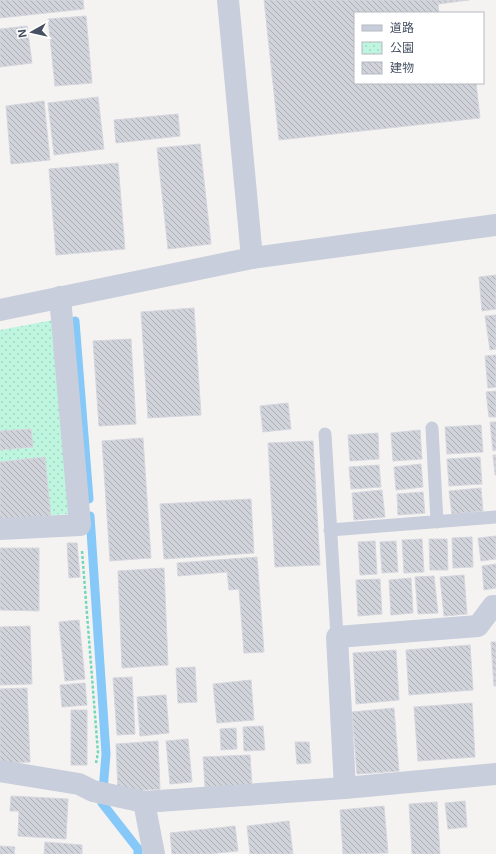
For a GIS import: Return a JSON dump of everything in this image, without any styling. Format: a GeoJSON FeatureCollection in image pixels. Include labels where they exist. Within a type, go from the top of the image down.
{"type":"FeatureCollection","features":[{"type":"Feature","properties":{"kind":"street"},"geometry":{"type":"LineString","coordinates":[[228,0],[252,258]]}},
{"type":"Feature","properties":{"kind":"street"},"geometry":{"type":"LineString","coordinates":[[0,310],[252,258],[496,225]]}},
{"type":"Feature","properties":{"kind":"street"},"geometry":{"type":"LineString","coordinates":[[0,529],[80,525],[60,297]]}},
{"type":"Feature","properties":{"kind":"street"},"geometry":{"type":"LineString","coordinates":[[344,788],[337,637],[478,626],[493,606],[496,606]]}},
{"type":"Feature","properties":{"kind":"street"},"geometry":{"type":"LineString","coordinates":[[0,770],[79,784],[101,792],[144,802],[344,788],[496,774]]}},
{"type":"Feature","properties":{"kind":"street"},"geometry":{"type":"LineString","coordinates":[[144,802],[154,854]]}},
{"type":"Feature","properties":{"kind":"lane"},"geometry":{"type":"LineString","coordinates":[[432,428],[437,522]]}},
{"type":"Feature","properties":{"kind":"lane"},"geometry":{"type":"LineString","coordinates":[[325,434],[337,637]]}},
{"type":"Feature","properties":{"kind":"lane"},"geometry":{"type":"LineString","coordinates":[[330,530],[496,517]]}},
{"type":"Feature","properties":{"kind":"path"},"geometry":{"type":"LineString","coordinates":[[80,525],[101,792]]}},
{"type":"Feature","properties":{"kind":"green space"},"geometry":{"type":"Polygon","coordinates":[[[53,320],[69,514],[0,518],[0,330],[53,320]]]}},
{"type":"Feature","properties":{"kind":"building"},"geometry":{"type":"Polygon","coordinates":[[[0,0],[83,0],[84,9],[0,18],[0,0]]]}},
{"type":"Feature","properties":{"kind":"building"},"geometry":{"type":"Polygon","coordinates":[[[264,0],[469,0],[438,4],[439,12],[354,12],[354,84],[476,84],[480,118],[279,140],[264,0]]]}},
{"type":"Feature","properties":{"kind":"building"},"geometry":{"type":"Polygon","coordinates":[[[86,16],[92,83],[55,86],[48,19],[86,16]]]}},
{"type":"Feature","properties":{"kind":"building"},"geometry":{"type":"Polygon","coordinates":[[[27,26],[32,63],[0,67],[0,29],[27,26]]]}},
{"type":"Feature","properties":{"kind":"building"},"geometry":{"type":"Polygon","coordinates":[[[98,97],[104,149],[54,155],[48,103],[98,97]]]}},
{"type":"Feature","properties":{"kind":"building"},"geometry":{"type":"Polygon","coordinates":[[[44,101],[50,160],[11,164],[6,106],[44,101]]]}},
{"type":"Feature","properties":{"kind":"building"},"geometry":{"type":"Polygon","coordinates":[[[178,114],[180,136],[116,143],[114,120],[178,114]]]}},
{"type":"Feature","properties":{"kind":"building"},"geometry":{"type":"Polygon","coordinates":[[[200,144],[211,244],[168,249],[157,148],[200,144]]]}},
{"type":"Feature","properties":{"kind":"building"},"geometry":{"type":"Polygon","coordinates":[[[118,163],[125,249],[56,255],[49,169],[118,163]]]}},
{"type":"Feature","properties":{"kind":"building"},"geometry":{"type":"Polygon","coordinates":[[[496,275],[496,309],[482,311],[479,277],[496,275]]]}},
{"type":"Feature","properties":{"kind":"building"},"geometry":{"type":"Polygon","coordinates":[[[194,308],[201,415],[148,418],[141,312],[194,308]]]}},
{"type":"Feature","properties":{"kind":"building"},"geometry":{"type":"Polygon","coordinates":[[[496,315],[496,349],[490,350],[485,316],[496,315]]]}},
{"type":"Feature","properties":{"kind":"building"},"geometry":{"type":"Polygon","coordinates":[[[131,339],[136,424],[99,426],[93,341],[131,339]]]}},
{"type":"Feature","properties":{"kind":"building"},"geometry":{"type":"Polygon","coordinates":[[[496,355],[496,387],[488,388],[485,356],[496,355]]]}},
{"type":"Feature","properties":{"kind":"building"},"geometry":{"type":"Polygon","coordinates":[[[496,391],[496,417],[489,417],[486,392],[496,391]]]}},
{"type":"Feature","properties":{"kind":"building"},"geometry":{"type":"Polygon","coordinates":[[[288,403],[291,429],[263,432],[260,406],[288,403]]]}},
{"type":"Feature","properties":{"kind":"building"},"geometry":{"type":"Polygon","coordinates":[[[490,422],[496,422],[496,450],[493,451],[490,422]]]}},
{"type":"Feature","properties":{"kind":"building"},"geometry":{"type":"Polygon","coordinates":[[[481,425],[483,452],[447,454],[445,427],[481,425]]]}},
{"type":"Feature","properties":{"kind":"building"},"geometry":{"type":"Polygon","coordinates":[[[31,429],[33,447],[0,450],[0,431],[31,429]]]}},
{"type":"Feature","properties":{"kind":"building"},"geometry":{"type":"Polygon","coordinates":[[[420,430],[422,459],[393,461],[391,433],[420,430]]]}},
{"type":"Feature","properties":{"kind":"building"},"geometry":{"type":"Polygon","coordinates":[[[378,433],[379,459],[350,461],[348,435],[378,433]]]}},
{"type":"Feature","properties":{"kind":"building"},"geometry":{"type":"Polygon","coordinates":[[[143,438],[151,558],[110,561],[102,441],[143,438]]]}},
{"type":"Feature","properties":{"kind":"building"},"geometry":{"type":"Polygon","coordinates":[[[313,441],[320,565],[275,567],[268,443],[313,441]]]}},
{"type":"Feature","properties":{"kind":"building"},"geometry":{"type":"Polygon","coordinates":[[[493,455],[496,455],[496,475],[495,475],[493,455]]]}},
{"type":"Feature","properties":{"kind":"building"},"geometry":{"type":"Polygon","coordinates":[[[45,457],[51,519],[0,524],[0,462],[45,457]]]}},
{"type":"Feature","properties":{"kind":"building"},"geometry":{"type":"Polygon","coordinates":[[[480,457],[482,484],[449,486],[447,459],[480,457]]]}},
{"type":"Feature","properties":{"kind":"building"},"geometry":{"type":"Polygon","coordinates":[[[421,464],[423,487],[396,490],[394,467],[421,464]]]}},
{"type":"Feature","properties":{"kind":"building"},"geometry":{"type":"Polygon","coordinates":[[[379,465],[381,487],[351,489],[349,467],[379,465]]]}},
{"type":"Feature","properties":{"kind":"building"},"geometry":{"type":"Polygon","coordinates":[[[481,488],[483,511],[452,514],[449,491],[481,488]]]}},
{"type":"Feature","properties":{"kind":"building"},"geometry":{"type":"Polygon","coordinates":[[[382,490],[385,517],[354,520],[352,493],[382,490]]]}},
{"type":"Feature","properties":{"kind":"building"},"geometry":{"type":"Polygon","coordinates":[[[423,492],[425,513],[398,515],[397,494],[423,492]]]}},
{"type":"Feature","properties":{"kind":"building"},"geometry":{"type":"Polygon","coordinates":[[[251,499],[254,553],[164,559],[160,504],[251,499]]]}},
{"type":"Feature","properties":{"kind":"building"},"geometry":{"type":"Polygon","coordinates":[[[496,536],[496,559],[481,561],[478,538],[496,536]]]}},
{"type":"Feature","properties":{"kind":"building"},"geometry":{"type":"Polygon","coordinates":[[[472,537],[473,567],[453,568],[452,538],[472,537]]]}},
{"type":"Feature","properties":{"kind":"building"},"geometry":{"type":"Polygon","coordinates":[[[422,539],[424,572],[404,573],[402,540],[422,539]]]}},
{"type":"Feature","properties":{"kind":"building"},"geometry":{"type":"Polygon","coordinates":[[[429,539],[447,539],[448,570],[430,570],[429,539]]]}},
{"type":"Feature","properties":{"kind":"building"},"geometry":{"type":"Polygon","coordinates":[[[375,541],[377,574],[360,575],[358,542],[375,541]]]}},
{"type":"Feature","properties":{"kind":"building"},"geometry":{"type":"Polygon","coordinates":[[[396,541],[398,572],[382,573],[380,542],[396,541]]]}},
{"type":"Feature","properties":{"kind":"building"},"geometry":{"type":"Polygon","coordinates":[[[67,543],[77,543],[80,577],[69,578],[67,543]]]}},
{"type":"Feature","properties":{"kind":"building"},"geometry":{"type":"Polygon","coordinates":[[[0,548],[39,548],[39,611],[0,610],[0,548]]]}},
{"type":"Feature","properties":{"kind":"building"},"geometry":{"type":"Polygon","coordinates":[[[257,557],[264,652],[244,653],[239,589],[229,590],[227,572],[178,576],[177,563],[257,557]]]}},
{"type":"Feature","properties":{"kind":"building"},"geometry":{"type":"Polygon","coordinates":[[[496,564],[496,588],[484,590],[482,566],[496,564]]]}},
{"type":"Feature","properties":{"kind":"building"},"geometry":{"type":"Polygon","coordinates":[[[164,568],[168,665],[122,668],[118,571],[164,568]]]}},
{"type":"Feature","properties":{"kind":"building"},"geometry":{"type":"Polygon","coordinates":[[[464,575],[467,614],[444,616],[440,577],[464,575]]]}},
{"type":"Feature","properties":{"kind":"building"},"geometry":{"type":"Polygon","coordinates":[[[434,576],[438,613],[418,614],[415,577],[434,576]]]}},
{"type":"Feature","properties":{"kind":"building"},"geometry":{"type":"Polygon","coordinates":[[[411,578],[413,613],[391,615],[389,580],[411,578]]]}},
{"type":"Feature","properties":{"kind":"building"},"geometry":{"type":"Polygon","coordinates":[[[380,579],[382,614],[358,616],[356,580],[380,579]]]}},
{"type":"Feature","properties":{"kind":"building"},"geometry":{"type":"Polygon","coordinates":[[[79,620],[85,679],[65,681],[59,622],[79,620]]]}},
{"type":"Feature","properties":{"kind":"building"},"geometry":{"type":"Polygon","coordinates":[[[30,626],[32,684],[0,685],[0,627],[30,626]]]}},
{"type":"Feature","properties":{"kind":"building"},"geometry":{"type":"Polygon","coordinates":[[[491,642],[496,642],[496,686],[494,686],[491,642]]]}},
{"type":"Feature","properties":{"kind":"building"},"geometry":{"type":"Polygon","coordinates":[[[470,645],[473,690],[409,695],[406,650],[470,645]]]}},
{"type":"Feature","properties":{"kind":"building"},"geometry":{"type":"Polygon","coordinates":[[[396,650],[399,700],[356,704],[353,653],[396,650]]]}},
{"type":"Feature","properties":{"kind":"building"},"geometry":{"type":"Polygon","coordinates":[[[195,667],[197,702],[178,703],[176,668],[195,667]]]}},
{"type":"Feature","properties":{"kind":"building"},"geometry":{"type":"Polygon","coordinates":[[[132,677],[135,734],[117,735],[113,678],[132,677]]]}},
{"type":"Feature","properties":{"kind":"building"},"geometry":{"type":"Polygon","coordinates":[[[251,680],[254,720],[217,723],[213,684],[251,680]]]}},
{"type":"Feature","properties":{"kind":"building"},"geometry":{"type":"Polygon","coordinates":[[[85,683],[87,705],[62,707],[60,685],[85,683]]]}},
{"type":"Feature","properties":{"kind":"building"},"geometry":{"type":"Polygon","coordinates":[[[27,688],[30,762],[0,763],[0,689],[27,688]]]}},
{"type":"Feature","properties":{"kind":"building"},"geometry":{"type":"Polygon","coordinates":[[[166,695],[169,733],[140,736],[137,697],[166,695]]]}},
{"type":"Feature","properties":{"kind":"building"},"geometry":{"type":"Polygon","coordinates":[[[472,703],[475,757],[418,761],[414,707],[472,703]]]}},
{"type":"Feature","properties":{"kind":"building"},"geometry":{"type":"Polygon","coordinates":[[[394,708],[399,771],[357,774],[352,712],[394,708]]]}},
{"type":"Feature","properties":{"kind":"building"},"geometry":{"type":"Polygon","coordinates":[[[71,710],[87,710],[87,765],[71,765],[71,710]]]}},
{"type":"Feature","properties":{"kind":"building"},"geometry":{"type":"Polygon","coordinates":[[[263,726],[265,750],[244,751],[243,727],[263,726]]]}},
{"type":"Feature","properties":{"kind":"building"},"geometry":{"type":"Polygon","coordinates":[[[236,728],[237,749],[221,750],[220,729],[236,728]]]}},
{"type":"Feature","properties":{"kind":"building"},"geometry":{"type":"Polygon","coordinates":[[[188,739],[192,782],[170,784],[166,741],[188,739]]]}},
{"type":"Feature","properties":{"kind":"building"},"geometry":{"type":"Polygon","coordinates":[[[158,741],[160,789],[118,792],[116,744],[158,741]]]}},
{"type":"Feature","properties":{"kind":"building"},"geometry":{"type":"Polygon","coordinates":[[[295,742],[309,742],[311,763],[297,764],[295,742]]]}},
{"type":"Feature","properties":{"kind":"building"},"geometry":{"type":"Polygon","coordinates":[[[250,755],[252,785],[205,787],[203,757],[250,755]]]}},
{"type":"Feature","properties":{"kind":"building"},"geometry":{"type":"Polygon","coordinates":[[[11,796],[68,799],[66,839],[18,836],[19,811],[10,811],[11,796]]]}},
{"type":"Feature","properties":{"kind":"building"},"geometry":{"type":"Polygon","coordinates":[[[465,801],[467,827],[448,829],[445,803],[465,801]]]}},
{"type":"Feature","properties":{"kind":"building"},"geometry":{"type":"Polygon","coordinates":[[[437,802],[440,854],[412,854],[409,804],[437,802]]]}},
{"type":"Feature","properties":{"kind":"building"},"geometry":{"type":"Polygon","coordinates":[[[384,806],[388,853],[343,854],[340,810],[384,806]]]}},
{"type":"Feature","properties":{"kind":"building"},"geometry":{"type":"Polygon","coordinates":[[[289,821],[293,854],[250,854],[247,826],[289,821]]]}},
{"type":"Feature","properties":{"kind":"building"},"geometry":{"type":"Polygon","coordinates":[[[235,826],[238,851],[209,854],[172,854],[170,833],[235,826]]]}},
{"type":"Feature","properties":{"kind":"building"},"geometry":{"type":"Polygon","coordinates":[[[45,842],[82,845],[82,854],[44,854],[45,842]]]}},
{"type":"Feature","properties":{"kind":"building"},"geometry":{"type":"Polygon","coordinates":[[[0,846],[15,847],[14,854],[0,854],[0,846]]]}},
{"type":"Feature","properties":{"kind":"waterway"},"geometry":{"type":"LineString","coordinates":[[75,321],[89,499]]}},
{"type":"Feature","properties":{"kind":"waterway"},"geometry":{"type":"LineString","coordinates":[[90,516],[106,754],[102,803],[138,849],[138,854]]}}]}
